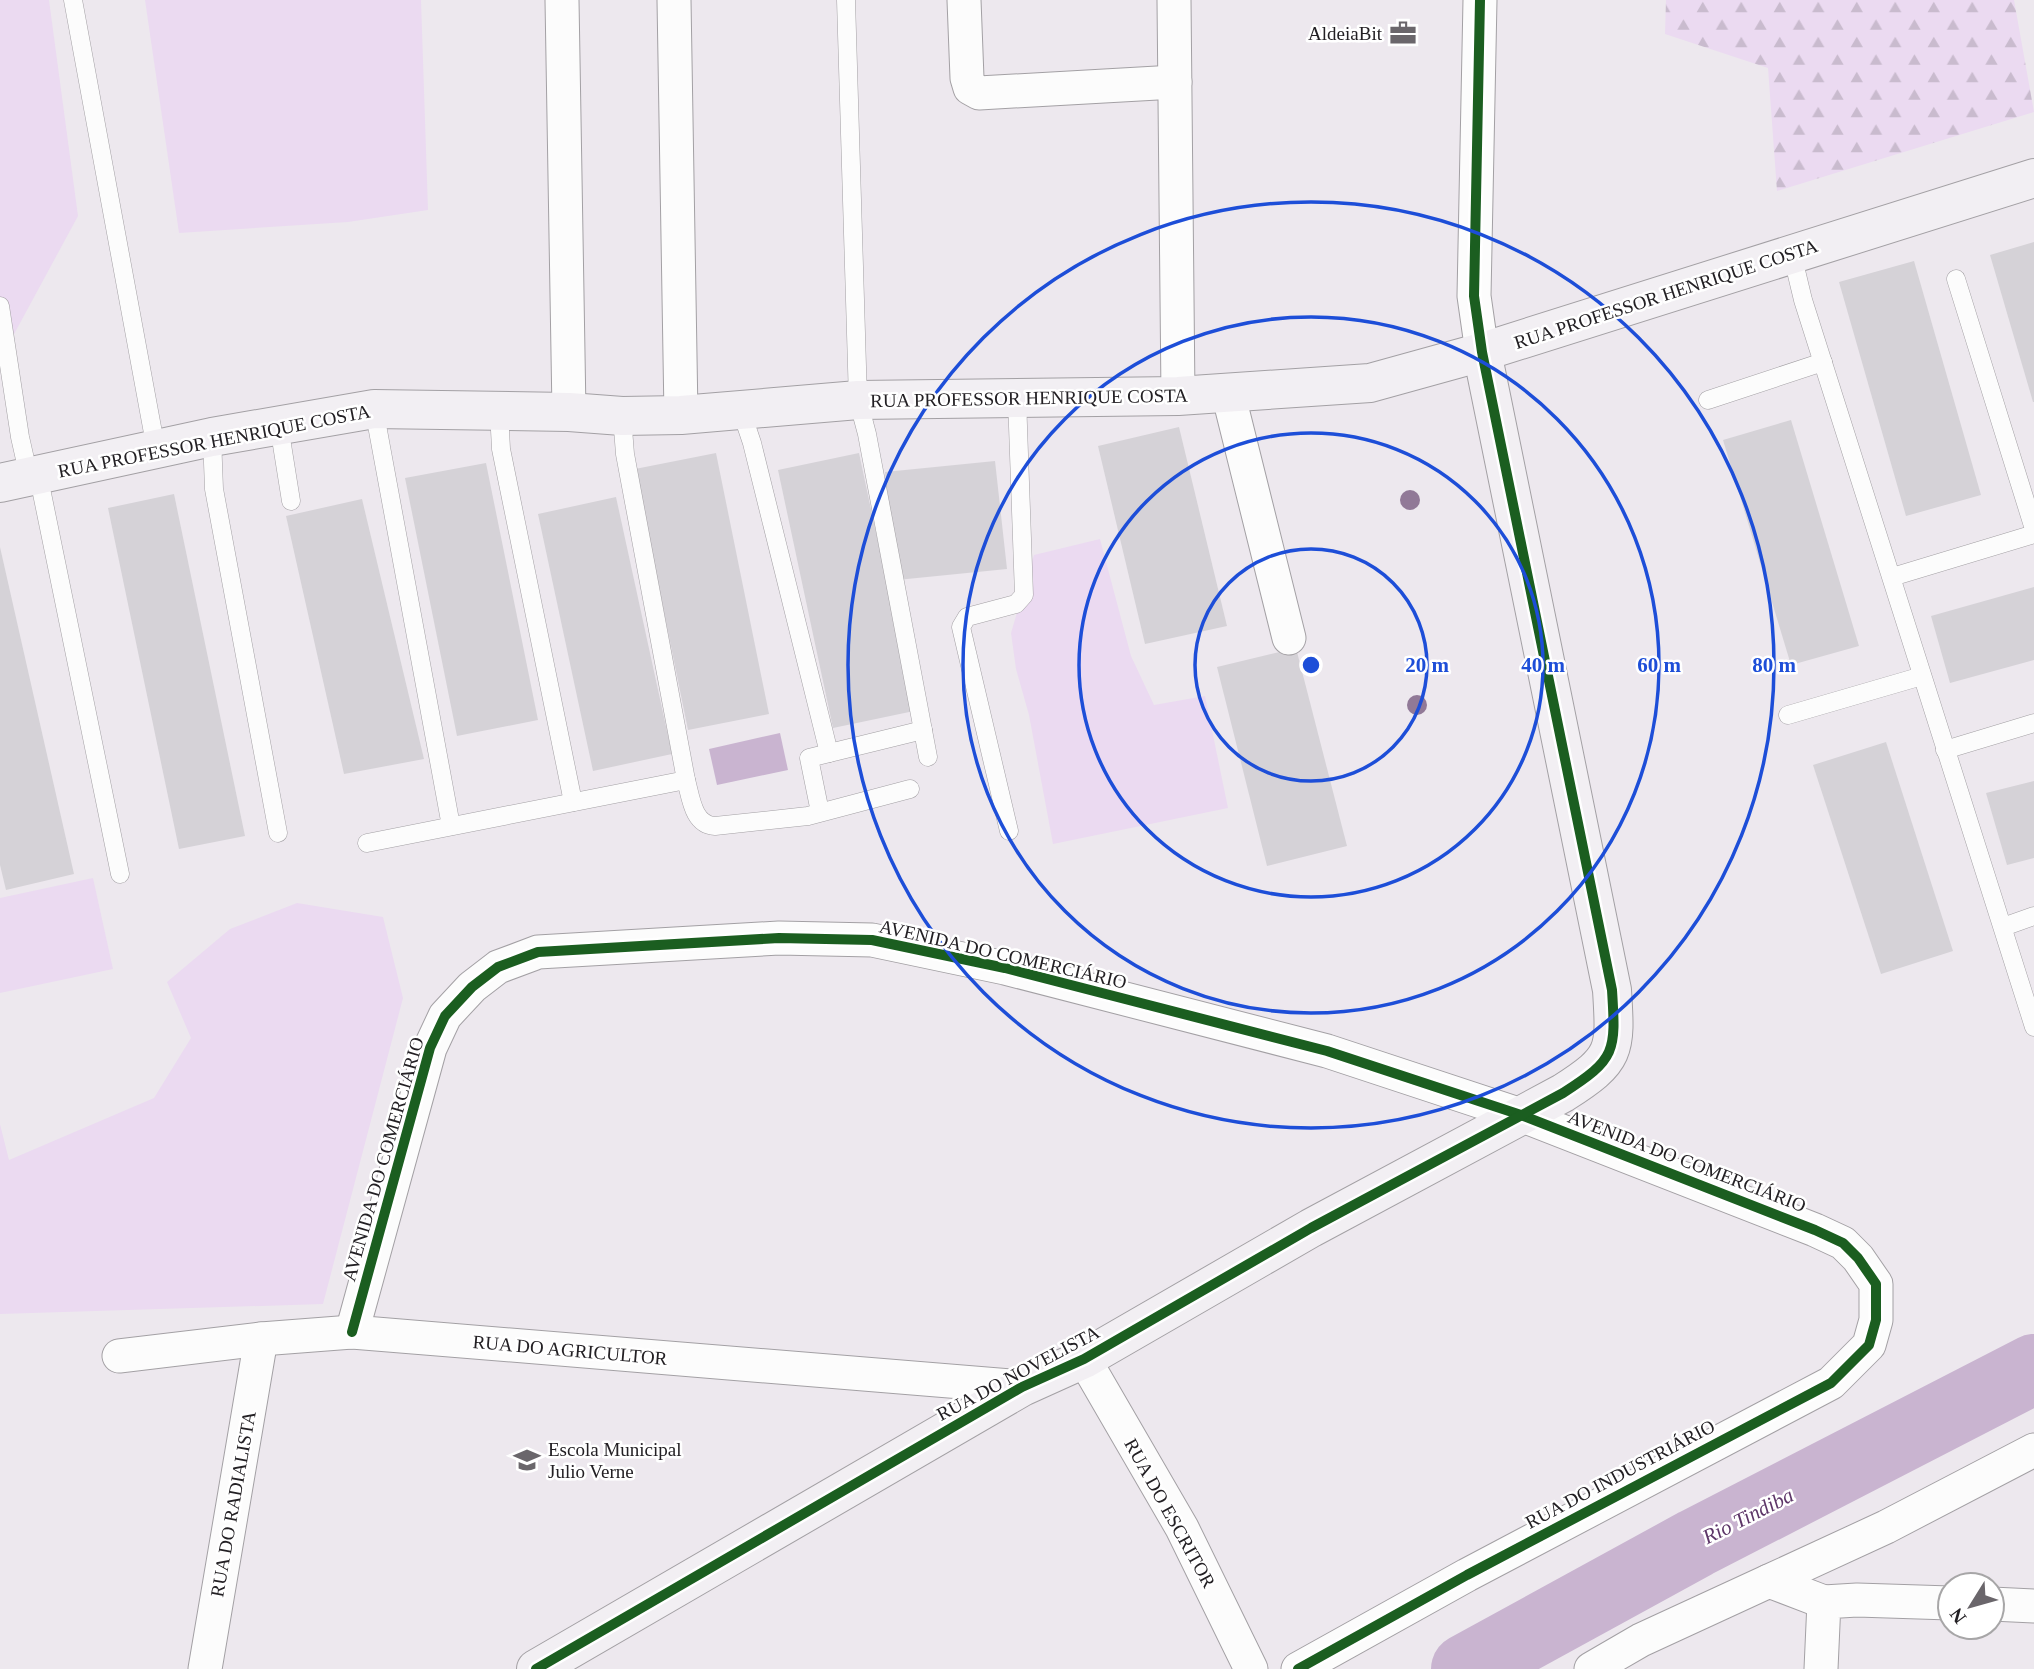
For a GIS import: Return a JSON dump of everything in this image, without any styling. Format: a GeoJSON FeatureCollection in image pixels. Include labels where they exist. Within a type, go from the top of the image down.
{"type":"FeatureCollection","features":[{"type":"Feature","properties":{"kind":"street"},"geometry":{"type":"LineString","coordinates":[[562,0],[569,412]]}},
{"type":"Feature","properties":{"kind":"street"},"geometry":{"type":"LineString","coordinates":[[674,0],[681,415]]}},
{"type":"Feature","properties":{"kind":"street"},"geometry":{"type":"LineString","coordinates":[[964,0],[967,78],[970,88],[979,93],[1175,82]]}},
{"type":"Feature","properties":{"kind":"street"},"geometry":{"type":"LineString","coordinates":[[1174,0],[1178,396]]}},
{"type":"Feature","properties":{"kind":"street"},"geometry":{"type":"LineString","coordinates":[[1480,0],[1474,296],[1482,352]]}},
{"type":"Feature","properties":{"kind":"street","name":"RUA PROFESSOR HENRIQUE COSTA"},"geometry":{"type":"LineString","coordinates":[[22,478],[212,437],[374,409],[569,412],[622,416],[681,415],[858,400],[1178,396],[1370,383],[1482,352],[2034,178]]}},
{"type":"Feature","properties":{"kind":"street","name":"RUA DO NOVELISTA"},"geometry":{"type":"LineString","coordinates":[[536,1669],[1022,1387],[1084,1359],[1311,1228],[1563,1093],[1595,1073],[1611,1051],[1615,1034],[1612,990],[1482,352]]}},
{"type":"Feature","properties":{"kind":"street"},"geometry":{"type":"LineString","coordinates":[[1228,393],[1289,638]]}},
{"type":"Feature","properties":{"kind":"street","name":"AVENIDA DO COMERCIÁRIO"},"geometry":{"type":"LineString","coordinates":[[352,1332],[430,1048],[445,1016],[472,986],[498,967],[538,952],[779,938],[872,940],[1005,968],[1327,1051],[1521,1115],[1815,1230],[1843,1243],[1858,1258]]}},
{"type":"Feature","properties":{"kind":"street","name":"RUA DO INDUSTRIÁRIO"},"geometry":{"type":"LineString","coordinates":[[1298,1669],[1467,1574],[1831,1383],[1868,1345],[1876,1320],[1875,1284],[1858,1258]]}},
{"type":"Feature","properties":{"kind":"street","name":"RUA DO AGRICULTOR"},"geometry":{"type":"LineString","coordinates":[[119,1356],[261,1339],[352,1332],[1022,1387]]}},
{"type":"Feature","properties":{"kind":"street","name":"RUA DO RADIALISTA"},"geometry":{"type":"LineString","coordinates":[[205,1669],[261,1339]]}},
{"type":"Feature","properties":{"kind":"street","name":"RUA DO ESCRITOR"},"geometry":{"type":"LineString","coordinates":[[1084,1359],[1182,1528],[1251,1669]]}},
{"type":"Feature","properties":{"kind":"street"},"geometry":{"type":"LineString","coordinates":[[1591,1669],[1641,1640],[1886,1527],[2034,1450]]}},
{"type":"Feature","properties":{"kind":"street"},"geometry":{"type":"LineString","coordinates":[[1769,1581],[1824,1602],[1857,1600],[1936,1603]]}},
{"type":"Feature","properties":{"kind":"street"},"geometry":{"type":"LineString","coordinates":[[1821,1669],[1824,1602]]}},
{"type":"Feature","properties":{"kind":"street"},"geometry":{"type":"LineString","coordinates":[[2006,1604],[2034,1605]]}},
{"type":"Feature","properties":{"kind":"lane"},"geometry":{"type":"LineString","coordinates":[[73,0],[156,449]]}},
{"type":"Feature","properties":{"kind":"lane"},"geometry":{"type":"LineString","coordinates":[[846,0],[858,400],[867,434],[928,757]]}},
{"type":"Feature","properties":{"kind":"lane"},"geometry":{"type":"LineString","coordinates":[[1792,254],[1803,300],[2034,1027]]}},
{"type":"Feature","properties":{"kind":"lane"},"geometry":{"type":"LineString","coordinates":[[1956,279],[2034,529]]}},
{"type":"Feature","properties":{"kind":"lane"},"geometry":{"type":"LineString","coordinates":[[0,306],[20,437],[22,478],[120,874]]}},
{"type":"Feature","properties":{"kind":"lane"},"geometry":{"type":"LineString","coordinates":[[1708,400],[1823,362]]}},
{"type":"Feature","properties":{"kind":"lane"},"geometry":{"type":"LineString","coordinates":[[1009,831],[961,627],[967,617],[1016,604],[1024,595],[1017,398]]}},
{"type":"Feature","properties":{"kind":"lane"},"geometry":{"type":"LineString","coordinates":[[374,409],[452,826]]}},
{"type":"Feature","properties":{"kind":"lane"},"geometry":{"type":"LineString","coordinates":[[741,410],[752,443],[829,753]]}},
{"type":"Feature","properties":{"kind":"lane"},"geometry":{"type":"LineString","coordinates":[[499,411],[501,449],[573,802]]}},
{"type":"Feature","properties":{"kind":"lane"},"geometry":{"type":"LineString","coordinates":[[622,416],[625,454],[686,779],[698,820],[707,825],[808,816],[910,789]]}},
{"type":"Feature","properties":{"kind":"lane"},"geometry":{"type":"LineString","coordinates":[[278,426],[291,501]]}},
{"type":"Feature","properties":{"kind":"lane"},"geometry":{"type":"LineString","coordinates":[[212,437],[214,489],[278,833]]}},
{"type":"Feature","properties":{"kind":"lane"},"geometry":{"type":"LineString","coordinates":[[1892,577],[2034,534]]}},
{"type":"Feature","properties":{"kind":"lane"},"geometry":{"type":"LineString","coordinates":[[1788,715],[1922,676]]}},
{"type":"Feature","properties":{"kind":"lane"},"geometry":{"type":"LineString","coordinates":[[1945,750],[2034,723]]}},
{"type":"Feature","properties":{"kind":"lane"},"geometry":{"type":"LineString","coordinates":[[820,812],[809,758],[923,730]]}},
{"type":"Feature","properties":{"kind":"lane"},"geometry":{"type":"LineString","coordinates":[[367,843],[686,779]]}},
{"type":"Feature","properties":{"kind":"lane"},"geometry":{"type":"LineString","coordinates":[[2003,927],[2034,916]]}},
{"type":"Feature","properties":{"kind":"green space"},"geometry":{"type":"Polygon","coordinates":[[[0,0],[49,0],[78,216],[0,360],[0,0]]]}},
{"type":"Feature","properties":{"kind":"green space"},"geometry":{"type":"Polygon","coordinates":[[[145,0],[421,0],[428,210],[348,222],[179,233],[145,0]]]}},
{"type":"Feature","properties":{"kind":"green space"},"geometry":{"type":"Polygon","coordinates":[[[1666,0],[2014,0],[2034,112],[1777,191],[1768,68],[1665,34],[1666,0]]]}},
{"type":"Feature","properties":{"kind":"green space"},"geometry":{"type":"Polygon","coordinates":[[[1100,539],[1131,656],[1154,705],[1205,696],[1228,808],[1053,844],[1029,715],[1016,669],[1011,633],[1034,555],[1100,539]]]}},
{"type":"Feature","properties":{"kind":"green space"},"geometry":{"type":"Polygon","coordinates":[[[93,878],[113,969],[0,993],[0,898],[93,878]]]}},
{"type":"Feature","properties":{"kind":"green space"},"geometry":{"type":"Polygon","coordinates":[[[297,903],[383,917],[403,998],[323,1304],[0,1314],[0,1124],[9,1160],[154,1098],[191,1038],[167,982],[230,929],[297,903]]]}},
{"type":"Feature","properties":{"kind":"shaded area"},"geometry":{"type":"Polygon","coordinates":[[[780,733],[788,770],[717,785],[709,749],[780,733]]]}},
{"type":"Feature","properties":{"kind":"building"},"geometry":{"type":"Polygon","coordinates":[[[2034,242],[2034,402],[2033,402],[1990,255],[2034,242]]]}},
{"type":"Feature","properties":{"kind":"building"},"geometry":{"type":"Polygon","coordinates":[[[1914,261],[1981,495],[1906,516],[1839,282],[1914,261]]]}},
{"type":"Feature","properties":{"kind":"building"},"geometry":{"type":"Polygon","coordinates":[[[1791,420],[1859,646],[1791,665],[1723,440],[1791,420]]]}},
{"type":"Feature","properties":{"kind":"building"},"geometry":{"type":"Polygon","coordinates":[[[1179,427],[1227,626],[1145,644],[1098,446],[1179,427]]]}},
{"type":"Feature","properties":{"kind":"building"},"geometry":{"type":"Polygon","coordinates":[[[716,453],[769,714],[688,730],[635,469],[716,453]]]}},
{"type":"Feature","properties":{"kind":"building"},"geometry":{"type":"Polygon","coordinates":[[[859,453],[914,711],[833,728],[778,470],[859,453]]]}},
{"type":"Feature","properties":{"kind":"building"},"geometry":{"type":"Polygon","coordinates":[[[995,461],[1007,569],[897,580],[885,472],[995,461]]]}},
{"type":"Feature","properties":{"kind":"building"},"geometry":{"type":"Polygon","coordinates":[[[486,463],[538,720],[457,736],[405,478],[486,463]]]}},
{"type":"Feature","properties":{"kind":"building"},"geometry":{"type":"Polygon","coordinates":[[[174,494],[245,836],[179,849],[108,508],[174,494]]]}},
{"type":"Feature","properties":{"kind":"building"},"geometry":{"type":"Polygon","coordinates":[[[616,497],[672,754],[593,771],[538,514],[616,497]]]}},
{"type":"Feature","properties":{"kind":"building"},"geometry":{"type":"Polygon","coordinates":[[[362,499],[424,759],[344,774],[286,516],[362,499]]]}},
{"type":"Feature","properties":{"kind":"building"},"geometry":{"type":"Polygon","coordinates":[[[0,547],[74,874],[6,890],[0,865],[0,547]]]}},
{"type":"Feature","properties":{"kind":"building"},"geometry":{"type":"Polygon","coordinates":[[[2034,587],[2034,660],[1950,683],[1931,616],[2034,587]]]}},
{"type":"Feature","properties":{"kind":"building"},"geometry":{"type":"Polygon","coordinates":[[[1296,648],[1347,846],[1267,866],[1217,667],[1296,648]]]}},
{"type":"Feature","properties":{"kind":"building"},"geometry":{"type":"Polygon","coordinates":[[[1886,742],[1953,951],[1881,974],[1813,765],[1886,742]]]}},
{"type":"Feature","properties":{"kind":"building"},"geometry":{"type":"Polygon","coordinates":[[[2034,781],[2034,858],[2007,865],[1986,793],[2034,781]]]}},
{"type":"Feature","properties":{"kind":"waterway","name":"Rio Tindiba"},"geometry":{"type":"LineString","coordinates":[[1466,1669],[1696,1543],[2034,1369]]}},
{"type":"Feature","properties":{"kind":"cycle path"},"geometry":{"type":"LineString","coordinates":[[536,1669],[1022,1387],[1084,1359],[1311,1228],[1563,1093],[1594,1071],[1609,1052],[1613,1027],[1612,990],[1482,352],[1474,296],[1480,0]]}},
{"type":"Feature","properties":{"kind":"cycle path"},"geometry":{"type":"LineString","coordinates":[[352,1332],[430,1048],[445,1016],[472,987],[498,967],[538,952],[779,938],[872,940],[1005,968],[1327,1051],[1521,1115],[1815,1230],[1843,1243],[1858,1258],[1876,1284],[1876,1320],[1869,1345],[1831,1383],[1467,1575],[1298,1669]]}},
{"type":"Feature","properties":{"kind":"place","name":"AldeiaBit"},"geometry":{"type":"Point","coordinates":[1403,33]}},
{"type":"Feature","properties":{"kind":"place","name":"Escola Municipal Julio Verne"},"geometry":{"type":"Point","coordinates":[527,1460]}}]}
